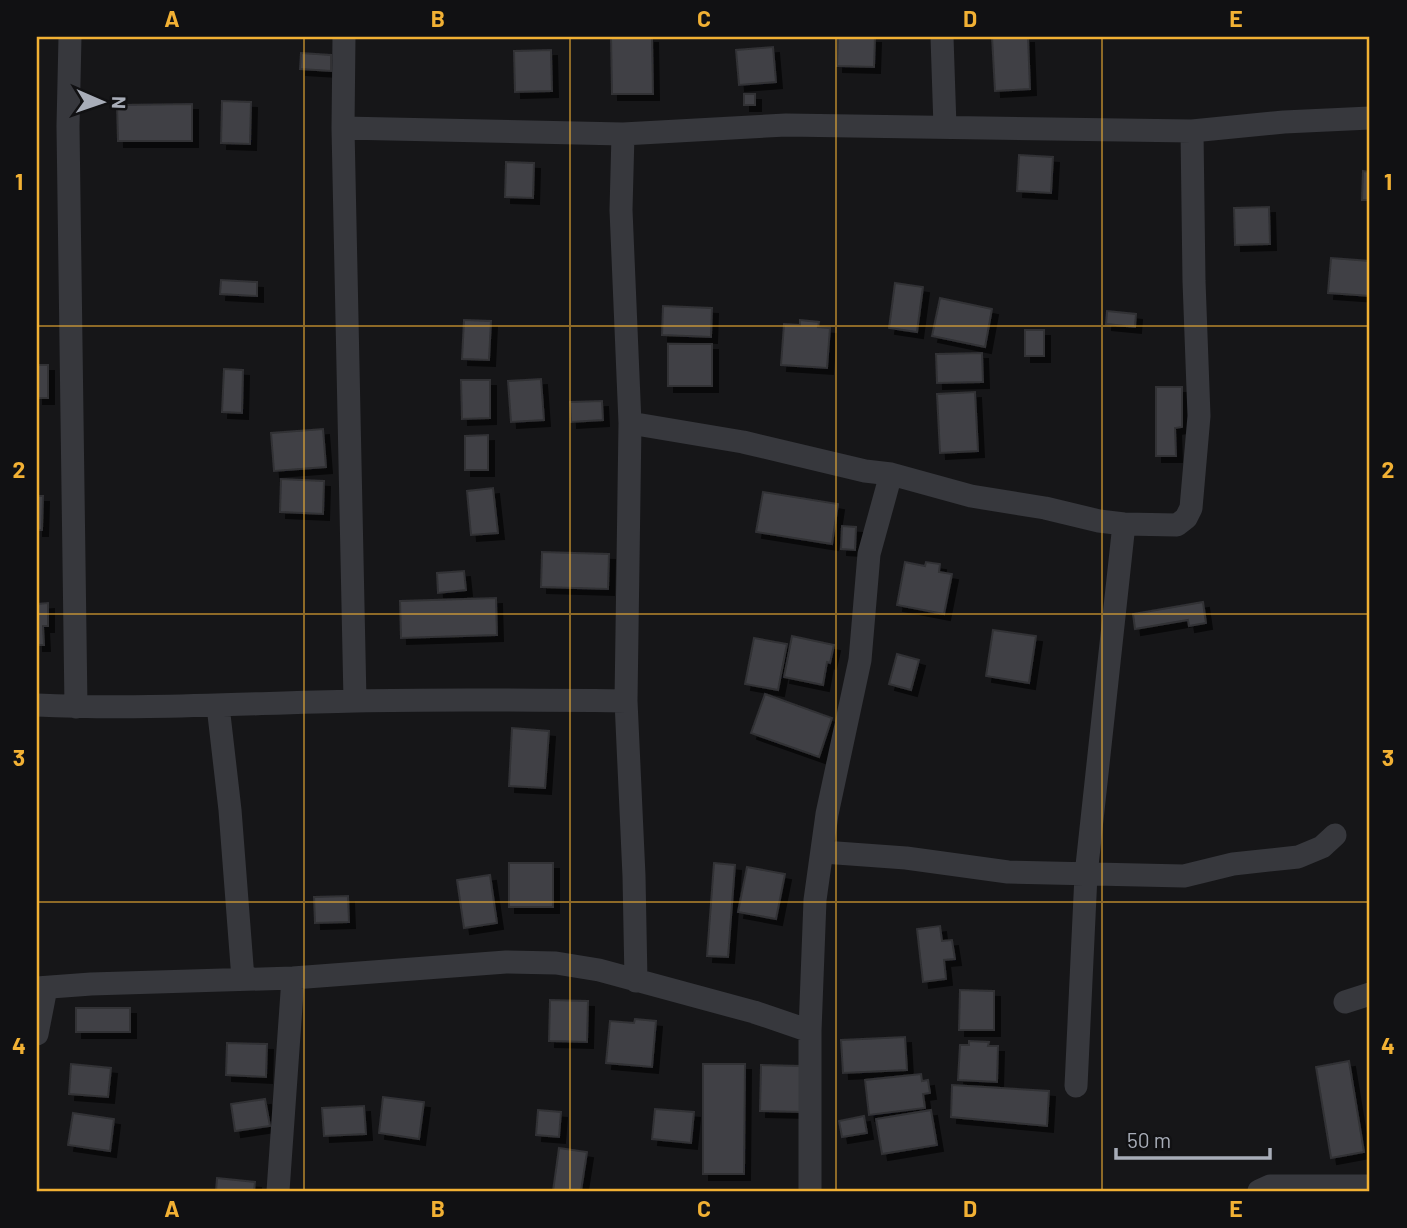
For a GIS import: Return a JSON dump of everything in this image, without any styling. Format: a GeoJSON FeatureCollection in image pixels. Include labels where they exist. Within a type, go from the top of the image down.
{"type":"FeatureCollection","features":[{"type":"Feature","properties":{"kind":"street"},"geometry":{"type":"LineString","coordinates":[[70,37],[68,126],[76,707]]}},
{"type":"Feature","properties":{"kind":"street"},"geometry":{"type":"LineString","coordinates":[[344,37],[355,701]]}},
{"type":"Feature","properties":{"kind":"street"},"geometry":{"type":"LineString","coordinates":[[942,37],[945,127]]}},
{"type":"Feature","properties":{"kind":"street"},"geometry":{"type":"LineString","coordinates":[[344,128],[623,134],[786,125],[1192,131],[1284,122],[1370,118]]}},
{"type":"Feature","properties":{"kind":"street"},"geometry":{"type":"LineString","coordinates":[[630,423],[743,442],[865,471],[891,474],[971,496],[1124,524],[1177,525],[1186,518],[1191,508],[1199,416],[1192,131]]}},
{"type":"Feature","properties":{"kind":"street"},"geometry":{"type":"LineString","coordinates":[[623,134],[621,210],[630,423],[626,701],[634,864],[636,981]]}},
{"type":"Feature","properties":{"kind":"street"},"geometry":{"type":"LineString","coordinates":[[810,1191],[810,1031],[816,900],[827,814],[860,660],[869,554],[891,474]]}},
{"type":"Feature","properties":{"kind":"street"},"geometry":{"type":"LineString","coordinates":[[1076,1086],[1086,875],[1124,524]]}},
{"type":"Feature","properties":{"kind":"street"},"geometry":{"type":"LineString","coordinates":[[37,705],[76,707],[355,701],[626,701]]}},
{"type":"Feature","properties":{"kind":"street"},"geometry":{"type":"LineString","coordinates":[[218,706],[230,810],[243,979]]}},
{"type":"Feature","properties":{"kind":"street"},"geometry":{"type":"LineString","coordinates":[[823,852],[906,858],[1008,872],[1184,876],[1233,864],[1298,857],[1322,847],[1335,835]]}},
{"type":"Feature","properties":{"kind":"street"},"geometry":{"type":"LineString","coordinates":[[37,1034],[41,988],[293,978],[506,962],[556,962],[599,970],[754,1012],[810,1031]]}},
{"type":"Feature","properties":{"kind":"street"},"geometry":{"type":"LineString","coordinates":[[278,1191],[293,978]]}},
{"type":"Feature","properties":{"kind":"street"},"geometry":{"type":"LineString","coordinates":[[1345,1002],[1370,994]]}},
{"type":"Feature","properties":{"kind":"street"},"geometry":{"type":"LineString","coordinates":[[1259,1191],[1270,1186],[1370,1186]]}},
{"type":"Feature","properties":{"kind":"building"},"geometry":{"type":"Polygon","coordinates":[[[611,37],[652,37],[653,94],[612,94],[611,37]]]}},
{"type":"Feature","properties":{"kind":"building"},"geometry":{"type":"Polygon","coordinates":[[[838,37],[875,37],[874,67],[837,66],[838,37]]]}},
{"type":"Feature","properties":{"kind":"building"},"geometry":{"type":"Polygon","coordinates":[[[992,37],[1028,37],[1030,89],[995,91],[992,37]]]}},
{"type":"Feature","properties":{"kind":"building"},"geometry":{"type":"Polygon","coordinates":[[[773,47],[776,82],[739,85],[736,50],[773,47]]]}},
{"type":"Feature","properties":{"kind":"building"},"geometry":{"type":"Polygon","coordinates":[[[551,50],[552,91],[515,92],[514,51],[551,50]]]}},
{"type":"Feature","properties":{"kind":"building"},"geometry":{"type":"Polygon","coordinates":[[[301,53],[331,55],[331,71],[300,69],[301,53]]]}},
{"type":"Feature","properties":{"kind":"building"},"geometry":{"type":"Polygon","coordinates":[[[744,94],[755,94],[755,105],[744,105],[744,94]]]}},
{"type":"Feature","properties":{"kind":"building"},"geometry":{"type":"Polygon","coordinates":[[[222,101],[251,102],[250,144],[221,143],[222,101]]]}},
{"type":"Feature","properties":{"kind":"building"},"geometry":{"type":"Polygon","coordinates":[[[192,104],[192,141],[118,141],[117,105],[192,104]]]}},
{"type":"Feature","properties":{"kind":"building"},"geometry":{"type":"Polygon","coordinates":[[[1019,155],[1053,157],[1051,193],[1017,191],[1019,155]]]}},
{"type":"Feature","properties":{"kind":"building"},"geometry":{"type":"Polygon","coordinates":[[[506,162],[534,163],[533,198],[505,197],[506,162]]]}},
{"type":"Feature","properties":{"kind":"building"},"geometry":{"type":"Polygon","coordinates":[[[1363,171],[1370,172],[1370,200],[1362,200],[1363,171]]]}},
{"type":"Feature","properties":{"kind":"building"},"geometry":{"type":"Polygon","coordinates":[[[1269,207],[1270,244],[1235,245],[1234,208],[1269,207]]]}},
{"type":"Feature","properties":{"kind":"building"},"geometry":{"type":"Polygon","coordinates":[[[1331,258],[1370,261],[1370,296],[1328,293],[1331,258]]]}},
{"type":"Feature","properties":{"kind":"building"},"geometry":{"type":"Polygon","coordinates":[[[221,280],[257,282],[257,296],[220,294],[221,280]]]}},
{"type":"Feature","properties":{"kind":"building"},"geometry":{"type":"Polygon","coordinates":[[[895,283],[923,287],[917,332],[889,328],[895,283]]]}},
{"type":"Feature","properties":{"kind":"building"},"geometry":{"type":"Polygon","coordinates":[[[940,298],[992,309],[985,347],[932,336],[940,298]]]}},
{"type":"Feature","properties":{"kind":"building"},"geometry":{"type":"Polygon","coordinates":[[[663,306],[712,308],[711,337],[662,335],[663,306]]]}},
{"type":"Feature","properties":{"kind":"building"},"geometry":{"type":"Polygon","coordinates":[[[1107,311],[1136,314],[1135,327],[1106,324],[1107,311]]]}},
{"type":"Feature","properties":{"kind":"building"},"geometry":{"type":"Polygon","coordinates":[[[464,320],[491,321],[489,360],[462,359],[464,320]]]}},
{"type":"Feature","properties":{"kind":"building"},"geometry":{"type":"Polygon","coordinates":[[[800,320],[819,322],[818,327],[830,328],[827,368],[781,365],[784,324],[800,325],[800,320]]]}},
{"type":"Feature","properties":{"kind":"building"},"geometry":{"type":"Polygon","coordinates":[[[1025,330],[1044,330],[1044,356],[1025,356],[1025,330]]]}},
{"type":"Feature","properties":{"kind":"building"},"geometry":{"type":"Polygon","coordinates":[[[668,344],[712,344],[712,386],[668,386],[668,344]]]}},
{"type":"Feature","properties":{"kind":"building"},"geometry":{"type":"Polygon","coordinates":[[[982,353],[983,382],[937,383],[936,354],[982,353]]]}},
{"type":"Feature","properties":{"kind":"building"},"geometry":{"type":"Polygon","coordinates":[[[37,365],[48,365],[48,398],[37,398],[37,365]]]}},
{"type":"Feature","properties":{"kind":"building"},"geometry":{"type":"Polygon","coordinates":[[[224,369],[243,370],[242,413],[222,412],[224,369]]]}},
{"type":"Feature","properties":{"kind":"building"},"geometry":{"type":"Polygon","coordinates":[[[541,379],[544,420],[511,422],[508,381],[541,379]]]}},
{"type":"Feature","properties":{"kind":"building"},"geometry":{"type":"Polygon","coordinates":[[[461,380],[490,380],[490,418],[462,419],[461,380]]]}},
{"type":"Feature","properties":{"kind":"building"},"geometry":{"type":"Polygon","coordinates":[[[1156,387],[1182,387],[1182,427],[1175,428],[1176,456],[1156,456],[1156,387]]]}},
{"type":"Feature","properties":{"kind":"building"},"geometry":{"type":"Polygon","coordinates":[[[975,392],[978,451],[940,453],[937,394],[975,392]]]}},
{"type":"Feature","properties":{"kind":"building"},"geometry":{"type":"Polygon","coordinates":[[[602,401],[603,420],[571,422],[570,402],[602,401]]]}},
{"type":"Feature","properties":{"kind":"building"},"geometry":{"type":"Polygon","coordinates":[[[323,429],[326,467],[274,471],[271,433],[323,429]]]}},
{"type":"Feature","properties":{"kind":"building"},"geometry":{"type":"Polygon","coordinates":[[[488,435],[488,470],[465,470],[465,436],[488,435]]]}},
{"type":"Feature","properties":{"kind":"building"},"geometry":{"type":"Polygon","coordinates":[[[281,479],[324,481],[323,514],[280,512],[281,479]]]}},
{"type":"Feature","properties":{"kind":"building"},"geometry":{"type":"Polygon","coordinates":[[[493,488],[498,533],[471,535],[467,491],[493,488]]]}},
{"type":"Feature","properties":{"kind":"building"},"geometry":{"type":"Polygon","coordinates":[[[763,492],[838,504],[832,544],[756,532],[763,492]]]}},
{"type":"Feature","properties":{"kind":"building"},"geometry":{"type":"Polygon","coordinates":[[[37,496],[43,496],[42,530],[37,530],[37,496]]]}},
{"type":"Feature","properties":{"kind":"building"},"geometry":{"type":"Polygon","coordinates":[[[842,526],[856,527],[855,550],[841,549],[842,526]]]}},
{"type":"Feature","properties":{"kind":"building"},"geometry":{"type":"Polygon","coordinates":[[[542,552],[609,554],[608,589],[541,587],[542,552]]]}},
{"type":"Feature","properties":{"kind":"building"},"geometry":{"type":"Polygon","coordinates":[[[905,562],[925,566],[926,562],[940,564],[939,572],[952,574],[944,614],[897,605],[905,562]]]}},
{"type":"Feature","properties":{"kind":"building"},"geometry":{"type":"Polygon","coordinates":[[[464,571],[466,590],[438,593],[437,573],[464,571]]]}},
{"type":"Feature","properties":{"kind":"building"},"geometry":{"type":"Polygon","coordinates":[[[496,598],[497,635],[401,638],[400,601],[496,598]]]}},
{"type":"Feature","properties":{"kind":"building"},"geometry":{"type":"Polygon","coordinates":[[[1203,602],[1206,623],[1189,626],[1188,620],[1135,629],[1133,614],[1203,602]]]}},
{"type":"Feature","properties":{"kind":"building"},"geometry":{"type":"Polygon","coordinates":[[[48,603],[48,626],[43,626],[44,645],[37,645],[37,604],[48,603]]]}},
{"type":"Feature","properties":{"kind":"building"},"geometry":{"type":"Polygon","coordinates":[[[993,630],[1036,636],[1029,683],[986,676],[993,630]]]}},
{"type":"Feature","properties":{"kind":"building"},"geometry":{"type":"Polygon","coordinates":[[[792,636],[834,645],[830,663],[827,662],[823,685],[784,677],[792,636]]]}},
{"type":"Feature","properties":{"kind":"building"},"geometry":{"type":"Polygon","coordinates":[[[754,638],[787,644],[778,690],[745,684],[754,638]]]}},
{"type":"Feature","properties":{"kind":"building"},"geometry":{"type":"Polygon","coordinates":[[[897,654],[919,660],[911,690],[889,684],[897,654]]]}},
{"type":"Feature","properties":{"kind":"building"},"geometry":{"type":"Polygon","coordinates":[[[765,694],[832,718],[819,757],[751,733],[765,694]]]}},
{"type":"Feature","properties":{"kind":"building"},"geometry":{"type":"Polygon","coordinates":[[[512,728],[549,731],[545,788],[509,786],[512,728]]]}},
{"type":"Feature","properties":{"kind":"building"},"geometry":{"type":"Polygon","coordinates":[[[509,863],[553,863],[553,907],[509,907],[509,863]]]}},
{"type":"Feature","properties":{"kind":"building"},"geometry":{"type":"Polygon","coordinates":[[[714,863],[735,865],[728,957],[707,956],[714,863]]]}},
{"type":"Feature","properties":{"kind":"building"},"geometry":{"type":"Polygon","coordinates":[[[747,867],[785,874],[776,919],[738,912],[747,867]]]}},
{"type":"Feature","properties":{"kind":"building"},"geometry":{"type":"Polygon","coordinates":[[[490,875],[497,923],[464,928],[457,880],[490,875]]]}},
{"type":"Feature","properties":{"kind":"building"},"geometry":{"type":"Polygon","coordinates":[[[348,896],[349,922],[315,923],[314,897],[348,896]]]}},
{"type":"Feature","properties":{"kind":"building"},"geometry":{"type":"Polygon","coordinates":[[[940,926],[942,941],[952,940],[955,959],[944,960],[946,979],[923,982],[917,929],[940,926]]]}},
{"type":"Feature","properties":{"kind":"building"},"geometry":{"type":"Polygon","coordinates":[[[960,990],[994,991],[994,1030],[959,1030],[960,990]]]}},
{"type":"Feature","properties":{"kind":"building"},"geometry":{"type":"Polygon","coordinates":[[[550,1000],[588,1001],[587,1042],[549,1041],[550,1000]]]}},
{"type":"Feature","properties":{"kind":"building"},"geometry":{"type":"Polygon","coordinates":[[[76,1008],[130,1008],[130,1032],[76,1032],[76,1008]]]}},
{"type":"Feature","properties":{"kind":"building"},"geometry":{"type":"Polygon","coordinates":[[[635,1019],[656,1021],[652,1067],[606,1063],[610,1021],[634,1023],[635,1019]]]}},
{"type":"Feature","properties":{"kind":"building"},"geometry":{"type":"Polygon","coordinates":[[[905,1037],[907,1070],[843,1073],[841,1040],[905,1037]]]}},
{"type":"Feature","properties":{"kind":"building"},"geometry":{"type":"Polygon","coordinates":[[[969,1041],[989,1042],[988,1046],[998,1046],[997,1082],[958,1080],[960,1045],[969,1045],[969,1041]]]}},
{"type":"Feature","properties":{"kind":"building"},"geometry":{"type":"Polygon","coordinates":[[[227,1043],[267,1044],[266,1077],[226,1075],[227,1043]]]}},
{"type":"Feature","properties":{"kind":"building"},"geometry":{"type":"Polygon","coordinates":[[[1349,1061],[1364,1152],[1331,1158],[1316,1067],[1349,1061]]]}},
{"type":"Feature","properties":{"kind":"building"},"geometry":{"type":"Polygon","coordinates":[[[71,1064],[111,1068],[108,1097],[69,1094],[71,1064]]]}},
{"type":"Feature","properties":{"kind":"building"},"geometry":{"type":"Polygon","coordinates":[[[703,1064],[745,1064],[744,1174],[703,1174],[703,1064]]]}},
{"type":"Feature","properties":{"kind":"building"},"geometry":{"type":"Polygon","coordinates":[[[761,1065],[802,1066],[801,1112],[760,1111],[761,1065]]]}},
{"type":"Feature","properties":{"kind":"building"},"geometry":{"type":"Polygon","coordinates":[[[921,1074],[922,1081],[928,1080],[930,1093],[923,1094],[925,1108],[869,1115],[865,1080],[921,1074]]]}},
{"type":"Feature","properties":{"kind":"building"},"geometry":{"type":"Polygon","coordinates":[[[952,1085],[1049,1091],[1047,1126],[951,1117],[952,1085]]]}},
{"type":"Feature","properties":{"kind":"building"},"geometry":{"type":"Polygon","coordinates":[[[383,1097],[424,1102],[419,1139],[379,1133],[383,1097]]]}},
{"type":"Feature","properties":{"kind":"building"},"geometry":{"type":"Polygon","coordinates":[[[265,1099],[270,1126],[235,1131],[231,1104],[265,1099]]]}},
{"type":"Feature","properties":{"kind":"building"},"geometry":{"type":"Polygon","coordinates":[[[364,1106],[366,1134],[324,1136],[322,1108],[364,1106]]]}},
{"type":"Feature","properties":{"kind":"building"},"geometry":{"type":"Polygon","coordinates":[[[655,1109],[694,1112],[691,1143],[652,1139],[655,1109]]]}},
{"type":"Feature","properties":{"kind":"building"},"geometry":{"type":"Polygon","coordinates":[[[538,1110],[561,1112],[559,1137],[536,1135],[538,1110]]]}},
{"type":"Feature","properties":{"kind":"building"},"geometry":{"type":"Polygon","coordinates":[[[931,1110],[937,1145],[882,1154],[876,1119],[931,1110]]]}},
{"type":"Feature","properties":{"kind":"building"},"geometry":{"type":"Polygon","coordinates":[[[73,1113],[114,1119],[110,1151],[68,1145],[73,1113]]]}},
{"type":"Feature","properties":{"kind":"building"},"geometry":{"type":"Polygon","coordinates":[[[864,1116],[867,1133],[842,1137],[839,1121],[864,1116]]]}},
{"type":"Feature","properties":{"kind":"building"},"geometry":{"type":"Polygon","coordinates":[[[559,1148],[587,1152],[581,1191],[553,1191],[559,1148]]]}},
{"type":"Feature","properties":{"kind":"building"},"geometry":{"type":"Polygon","coordinates":[[[217,1178],[255,1182],[254,1191],[216,1191],[217,1178]]]}}]}
